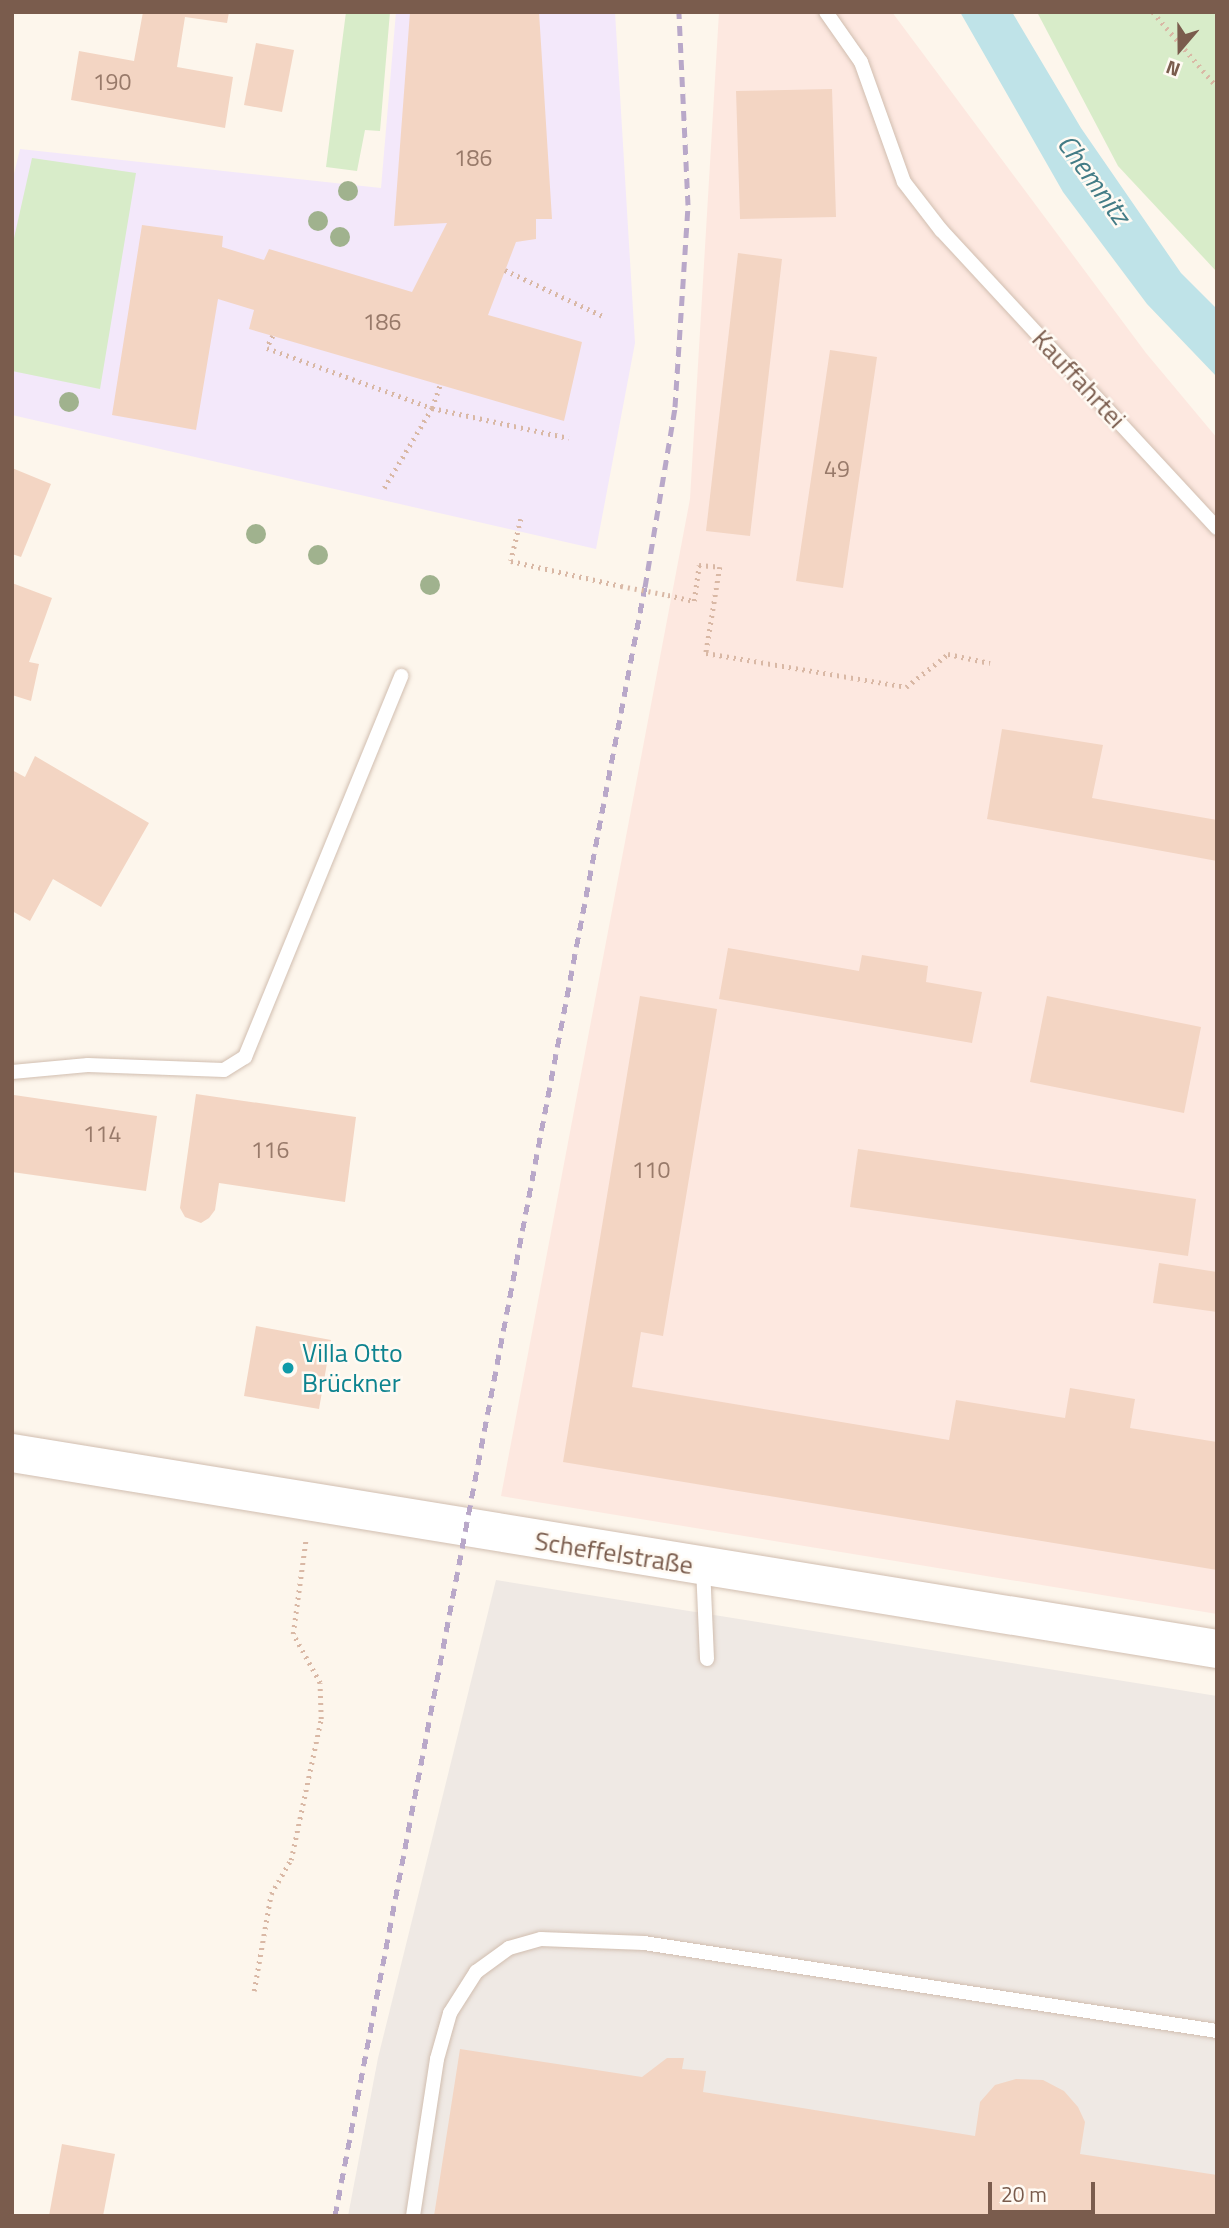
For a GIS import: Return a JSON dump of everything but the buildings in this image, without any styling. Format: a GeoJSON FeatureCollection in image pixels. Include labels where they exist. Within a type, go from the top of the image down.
{"type":"FeatureCollection","features":[{"type":"Feature","properties":{"kind":"main road","name":"Scheffelstraße"},"geometry":{"type":"LineString","coordinates":[[12,1453],[1217,1649]]}},
{"type":"Feature","properties":{"kind":"lane","name":"Kauffahrtei"},"geometry":{"type":"LineString","coordinates":[[826,12],[861,62],[904,182],[940,230],[1217,528]]}},
{"type":"Feature","properties":{"kind":"lane"},"geometry":{"type":"LineString","coordinates":[[12,1072],[88,1065],[224,1070],[245,1057],[401,676]]}},
{"type":"Feature","properties":{"kind":"lane"},"geometry":{"type":"LineString","coordinates":[[703,1567],[707,1659]]}},
{"type":"Feature","properties":{"kind":"lane"},"geometry":{"type":"LineString","coordinates":[[413,2216],[437,2059],[450,2013],[476,1972],[509,1948],[541,1939],[644,1943],[1217,2031]]}},
{"type":"Feature","properties":{"kind":"path"},"geometry":{"type":"LineString","coordinates":[[1153,12],[1217,87]]}},
{"type":"Feature","properties":{"kind":"path"},"geometry":{"type":"LineString","coordinates":[[505,270],[605,317]]}},
{"type":"Feature","properties":{"kind":"path"},"geometry":{"type":"LineString","coordinates":[[273,336],[267,348],[432,408],[569,438]]}},
{"type":"Feature","properties":{"kind":"path"},"geometry":{"type":"LineString","coordinates":[[384,488],[432,408],[440,385]]}},
{"type":"Feature","properties":{"kind":"path"},"geometry":{"type":"LineString","coordinates":[[521,519],[511,561],[694,601],[699,565],[720,567],[706,653],[906,687],[948,654],[990,663]]}},
{"type":"Feature","properties":{"kind":"path"},"geometry":{"type":"LineString","coordinates":[[254,1991],[271,1894],[291,1860],[321,1718],[320,1683],[293,1634],[312,1503]]}},
{"type":"Feature","properties":{"kind":"shaded area"},"geometry":{"type":"Polygon","coordinates":[[[396,12],[615,12],[635,343],[596,549],[12,415],[12,182],[20,149],[381,188],[396,12]]]}},
{"type":"Feature","properties":{"kind":"shaded area"},"geometry":{"type":"Polygon","coordinates":[[[719,12],[892,12],[1146,353],[1217,438],[1217,1614],[501,1496],[690,499],[719,12]]]}},
{"type":"Feature","properties":{"kind":"shaded area"},"geometry":{"type":"Polygon","coordinates":[[[496,1580],[1217,1696],[1217,2216],[348,2216],[378,2058],[496,1580]]]}},
{"type":"Feature","properties":{"kind":"green space"},"geometry":{"type":"Polygon","coordinates":[[[346,12],[390,12],[380,131],[365,130],[357,171],[326,167],[346,12]]]}},
{"type":"Feature","properties":{"kind":"green space"},"geometry":{"type":"Polygon","coordinates":[[[1037,12],[1217,12],[1217,272],[1118,166],[1037,12]]]}},
{"type":"Feature","properties":{"kind":"green space"},"geometry":{"type":"Polygon","coordinates":[[[32,158],[136,173],[100,389],[12,371],[12,247],[32,158]]]}},
{"type":"Feature","properties":{"kind":"water","name":"Chemnitz"},"geometry":{"type":"Polygon","coordinates":[[[960,12],[1012,12],[1081,128],[1181,273],[1217,309],[1217,377],[1147,304],[1063,192],[960,12]]]}},
{"type":"Feature","properties":{"kind":"railway"},"geometry":{"type":"LineString","coordinates":[[335,2216],[645,587],[675,407],[688,205],[679,12]]}},
{"type":"Feature","properties":{"kind":"place","name":"Villa Otto Brückner"},"geometry":{"type":"Point","coordinates":[288,1368]}}]}
